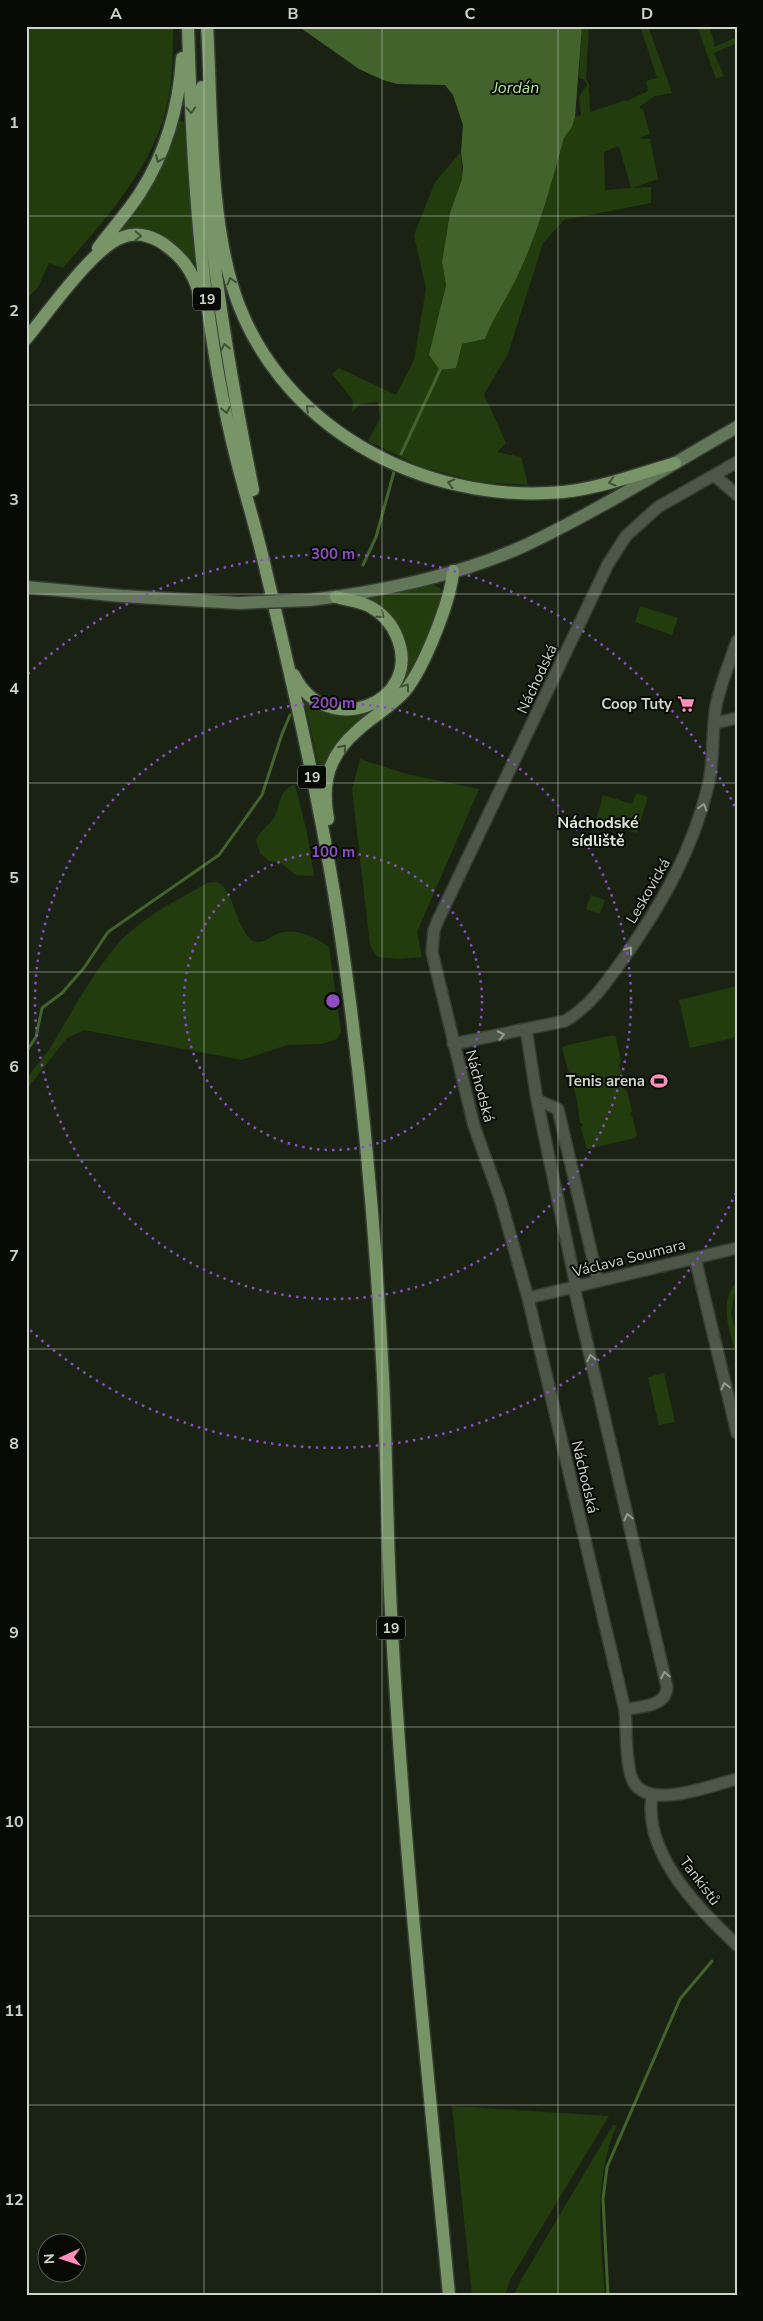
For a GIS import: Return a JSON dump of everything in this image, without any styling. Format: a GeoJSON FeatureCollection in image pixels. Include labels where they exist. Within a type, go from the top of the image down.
{"type":"FeatureCollection","features":[{"type":"Feature","properties":{"kind":"main road"},"geometry":{"type":"LineString","coordinates":[[26,339],[84,269],[140,194],[156,165],[177,105],[186,26]]}},
{"type":"Feature","properties":{"kind":"main road","name":"19"},"geometry":{"type":"LineString","coordinates":[[186,26],[199,232],[220,381],[231,436],[265,567],[314,785],[345,960],[368,1148],[383,1382],[391,1626],[407,1850],[449,2295]]}},
{"type":"Feature","properties":{"kind":"main road","name":"19"},"geometry":{"type":"LineString","coordinates":[[202,26],[202,114],[212,247],[223,334],[256,507],[265,567]]}},
{"type":"Feature","properties":{"kind":"main road"},"geometry":{"type":"LineString","coordinates":[[206,26],[218,211],[227,266],[243,316],[256,342],[294,394],[362,449],[410,470],[463,486],[494,491],[563,492],[608,484],[675,463]]}},
{"type":"Feature","properties":{"kind":"main road"},"geometry":{"type":"LineString","coordinates":[[84,269],[114,240],[124,236],[137,234],[146,236],[166,246],[185,264],[197,284],[207,336],[220,381]]}},
{"type":"Feature","properties":{"kind":"main road"},"geometry":{"type":"LineString","coordinates":[[26,587],[122,596],[238,603],[310,600],[371,592],[453,571],[525,545],[737,427]]}},
{"type":"Feature","properties":{"kind":"main road"},"geometry":{"type":"LineString","coordinates":[[334,896],[334,853],[326,809],[325,786],[327,775],[338,753],[357,730],[394,702],[406,690],[429,646],[450,593],[453,571]]}},
{"type":"Feature","properties":{"kind":"main road"},"geometry":{"type":"LineString","coordinates":[[286,659],[300,687],[314,701],[334,710],[354,710],[367,707],[377,702],[389,690],[398,675],[401,664],[400,647],[395,631],[389,622],[371,607],[336,597]]}},
{"type":"Feature","properties":{"kind":"street","name":"Náchodská"},"geometry":{"type":"LineString","coordinates":[[652,1796],[638,1787],[632,1778],[625,1710],[528,1298],[500,1198],[474,1126],[432,952],[434,930],[438,920],[612,557],[626,536],[658,508],[737,462]]}},
{"type":"Feature","properties":{"kind":"street"},"geometry":{"type":"LineString","coordinates":[[714,475],[737,495]]}},
{"type":"Feature","properties":{"kind":"street","name":"Leskovická"},"geometry":{"type":"LineString","coordinates":[[453,1044],[565,1021],[578,1014],[593,1000],[649,922],[674,878],[698,822],[709,784],[716,706],[737,641]]}},
{"type":"Feature","properties":{"kind":"street"},"geometry":{"type":"LineString","coordinates":[[715,723],[737,718]]}},
{"type":"Feature","properties":{"kind":"street"},"geometry":{"type":"LineString","coordinates":[[526,1029],[537,1100],[575,1287],[667,1687],[666,1697],[660,1702],[625,1710]]}},
{"type":"Feature","properties":{"kind":"street"},"geometry":{"type":"LineString","coordinates":[[537,1100],[558,1108],[598,1281]]}},
{"type":"Feature","properties":{"kind":"street","name":"Václava Soumara"},"geometry":{"type":"LineString","coordinates":[[528,1298],[737,1248]]}},
{"type":"Feature","properties":{"kind":"street"},"geometry":{"type":"LineString","coordinates":[[694,1258],[737,1433]]}},
{"type":"Feature","properties":{"kind":"street"},"geometry":{"type":"LineString","coordinates":[[652,1796],[679,1793],[737,1779]]}},
{"type":"Feature","properties":{"kind":"street","name":"Tankistů"},"geometry":{"type":"LineString","coordinates":[[652,1796],[651,1825],[655,1840],[672,1874],[716,1926],[737,1945]]}},
{"type":"Feature","properties":{"kind":"shaded area"},"geometry":{"type":"Polygon","coordinates":[[[26,26],[173,26],[172,68],[166,110],[158,133],[137,175],[109,214],[63,268],[49,263],[38,287],[26,300],[26,26]]]}},
{"type":"Feature","properties":{"kind":"shaded area"},"geometry":{"type":"Polygon","coordinates":[[[582,26],[589,26],[586,78],[589,85],[590,112],[626,100],[629,102],[629,100],[648,91],[646,81],[657,78],[640,26],[648,26],[672,93],[655,96],[639,107],[643,110],[650,134],[639,138],[650,139],[658,179],[633,188],[651,187],[651,203],[564,220],[543,243],[508,354],[484,394],[506,443],[497,452],[521,457],[528,485],[478,482],[419,466],[368,441],[380,418],[378,402],[360,404],[352,412],[353,400],[332,374],[339,368],[396,395],[414,360],[426,288],[414,235],[435,182],[461,152],[462,179],[450,213],[442,262],[446,285],[441,304],[462,344],[485,339],[528,252],[548,196],[564,138],[572,127],[575,117],[581,115],[579,97],[587,85],[585,80],[579,78],[582,26]],[[619,146],[604,152],[605,190],[631,188],[619,146]]]}},
{"type":"Feature","properties":{"kind":"shaded area"},"geometry":{"type":"Polygon","coordinates":[[[697,26],[709,26],[714,47],[737,37],[737,43],[714,53],[724,76],[716,79],[697,26]]]}},
{"type":"Feature","properties":{"kind":"shaded area"},"geometry":{"type":"Polygon","coordinates":[[[179,121],[184,122],[196,264],[162,236],[140,229],[122,229],[121,227],[162,163],[179,121]]]}},
{"type":"Feature","properties":{"kind":"shaded area"},"geometry":{"type":"Polygon","coordinates":[[[432,584],[441,589],[442,597],[417,659],[396,693],[405,671],[406,650],[404,639],[394,619],[371,599],[432,584]]]}},
{"type":"Feature","properties":{"kind":"shaded area"},"geometry":{"type":"Polygon","coordinates":[[[640,606],[678,618],[672,635],[635,622],[640,606]]]}},
{"type":"Feature","properties":{"kind":"shaded area"},"geometry":{"type":"Polygon","coordinates":[[[304,700],[327,714],[336,716],[362,715],[371,712],[327,761],[321,775],[304,700]]]}},
{"type":"Feature","properties":{"kind":"shaded area"},"geometry":{"type":"Polygon","coordinates":[[[360,759],[407,774],[479,789],[417,932],[422,957],[399,959],[377,957],[370,945],[352,789],[360,759]]]}},
{"type":"Feature","properties":{"kind":"shaded area"},"geometry":{"type":"Polygon","coordinates":[[[295,785],[307,833],[314,876],[296,875],[281,863],[269,861],[260,853],[256,840],[274,818],[283,794],[295,785]]]}},
{"type":"Feature","properties":{"kind":"shaded area"},"geometry":{"type":"Polygon","coordinates":[[[636,793],[648,797],[637,833],[596,820],[603,795],[632,804],[636,793]]]}},
{"type":"Feature","properties":{"kind":"shaded area"},"geometry":{"type":"Polygon","coordinates":[[[216,882],[222,885],[227,892],[242,927],[253,941],[260,942],[280,933],[293,932],[312,937],[329,947],[341,1032],[337,1039],[322,1044],[287,1045],[242,1060],[84,1030],[67,1038],[26,1090],[31,1073],[50,1048],[89,983],[116,946],[136,927],[159,911],[207,883],[216,882]]]}},
{"type":"Feature","properties":{"kind":"shaded area"},"geometry":{"type":"Polygon","coordinates":[[[591,895],[605,900],[600,914],[586,909],[591,895]]]}},
{"type":"Feature","properties":{"kind":"shaded area"},"geometry":{"type":"Polygon","coordinates":[[[737,986],[737,1037],[690,1048],[679,1000],[737,986]]]}},
{"type":"Feature","properties":{"kind":"shaded area"},"geometry":{"type":"Polygon","coordinates":[[[613,1035],[616,1037],[621,1061],[619,1065],[626,1086],[624,1089],[627,1091],[632,1111],[630,1114],[637,1135],[635,1138],[588,1149],[581,1127],[583,1124],[580,1123],[577,1100],[562,1049],[564,1046],[613,1035]]]}},
{"type":"Feature","properties":{"kind":"shaded area"},"geometry":{"type":"Polygon","coordinates":[[[737,1281],[731,1313],[737,1337],[737,1359],[727,1319],[727,1309],[731,1290],[737,1281]]]}},
{"type":"Feature","properties":{"kind":"shaded area"},"geometry":{"type":"Polygon","coordinates":[[[664,1373],[675,1422],[659,1425],[648,1377],[664,1373]]]}},
{"type":"Feature","properties":{"kind":"shaded area"},"geometry":{"type":"Polygon","coordinates":[[[452,2106],[609,2116],[511,2278],[505,2295],[472,2295],[452,2106]]]}},
{"type":"Feature","properties":{"kind":"shaded area"},"geometry":{"type":"Polygon","coordinates":[[[613,2125],[617,2125],[609,2145],[601,2187],[600,2230],[605,2295],[514,2295],[521,2280],[613,2125]]]}},
{"type":"Feature","properties":{"kind":"water","name":"Jordán"},"geometry":{"type":"Polygon","coordinates":[[[298,26],[582,26],[575,117],[572,127],[564,138],[535,234],[520,271],[485,339],[462,344],[456,368],[440,370],[429,355],[446,285],[442,262],[450,213],[462,179],[463,125],[453,95],[445,85],[397,84],[383,80],[359,69],[298,26]]]}},
{"type":"Feature","properties":{"kind":"waterway"},"geometry":{"type":"LineString","coordinates":[[401,454],[441,368]]}},
{"type":"Feature","properties":{"kind":"waterway"},"geometry":{"type":"LineString","coordinates":[[363,565],[376,537],[394,472]]}},
{"type":"Feature","properties":{"kind":"waterway"},"geometry":{"type":"LineString","coordinates":[[26,1052],[36,1037],[42,1008],[62,993],[84,968],[108,932],[219,855],[262,795],[290,715]]}},
{"type":"Feature","properties":{"kind":"waterway"},"geometry":{"type":"LineString","coordinates":[[608,2295],[603,2199],[607,2167],[680,1999],[712,1961]]}},
{"type":"Feature","properties":{"kind":"place","name":"Coop Tuty"},"geometry":{"type":"Point","coordinates":[686,704]}},
{"type":"Feature","properties":{"kind":"place","name":"Tenis arena"},"geometry":{"type":"Point","coordinates":[659,1081]}},
{"type":"Feature","properties":{"kind":"district","name":"Náchodské sídliště"},"geometry":{"type":"Point","coordinates":[598,831]}}]}
